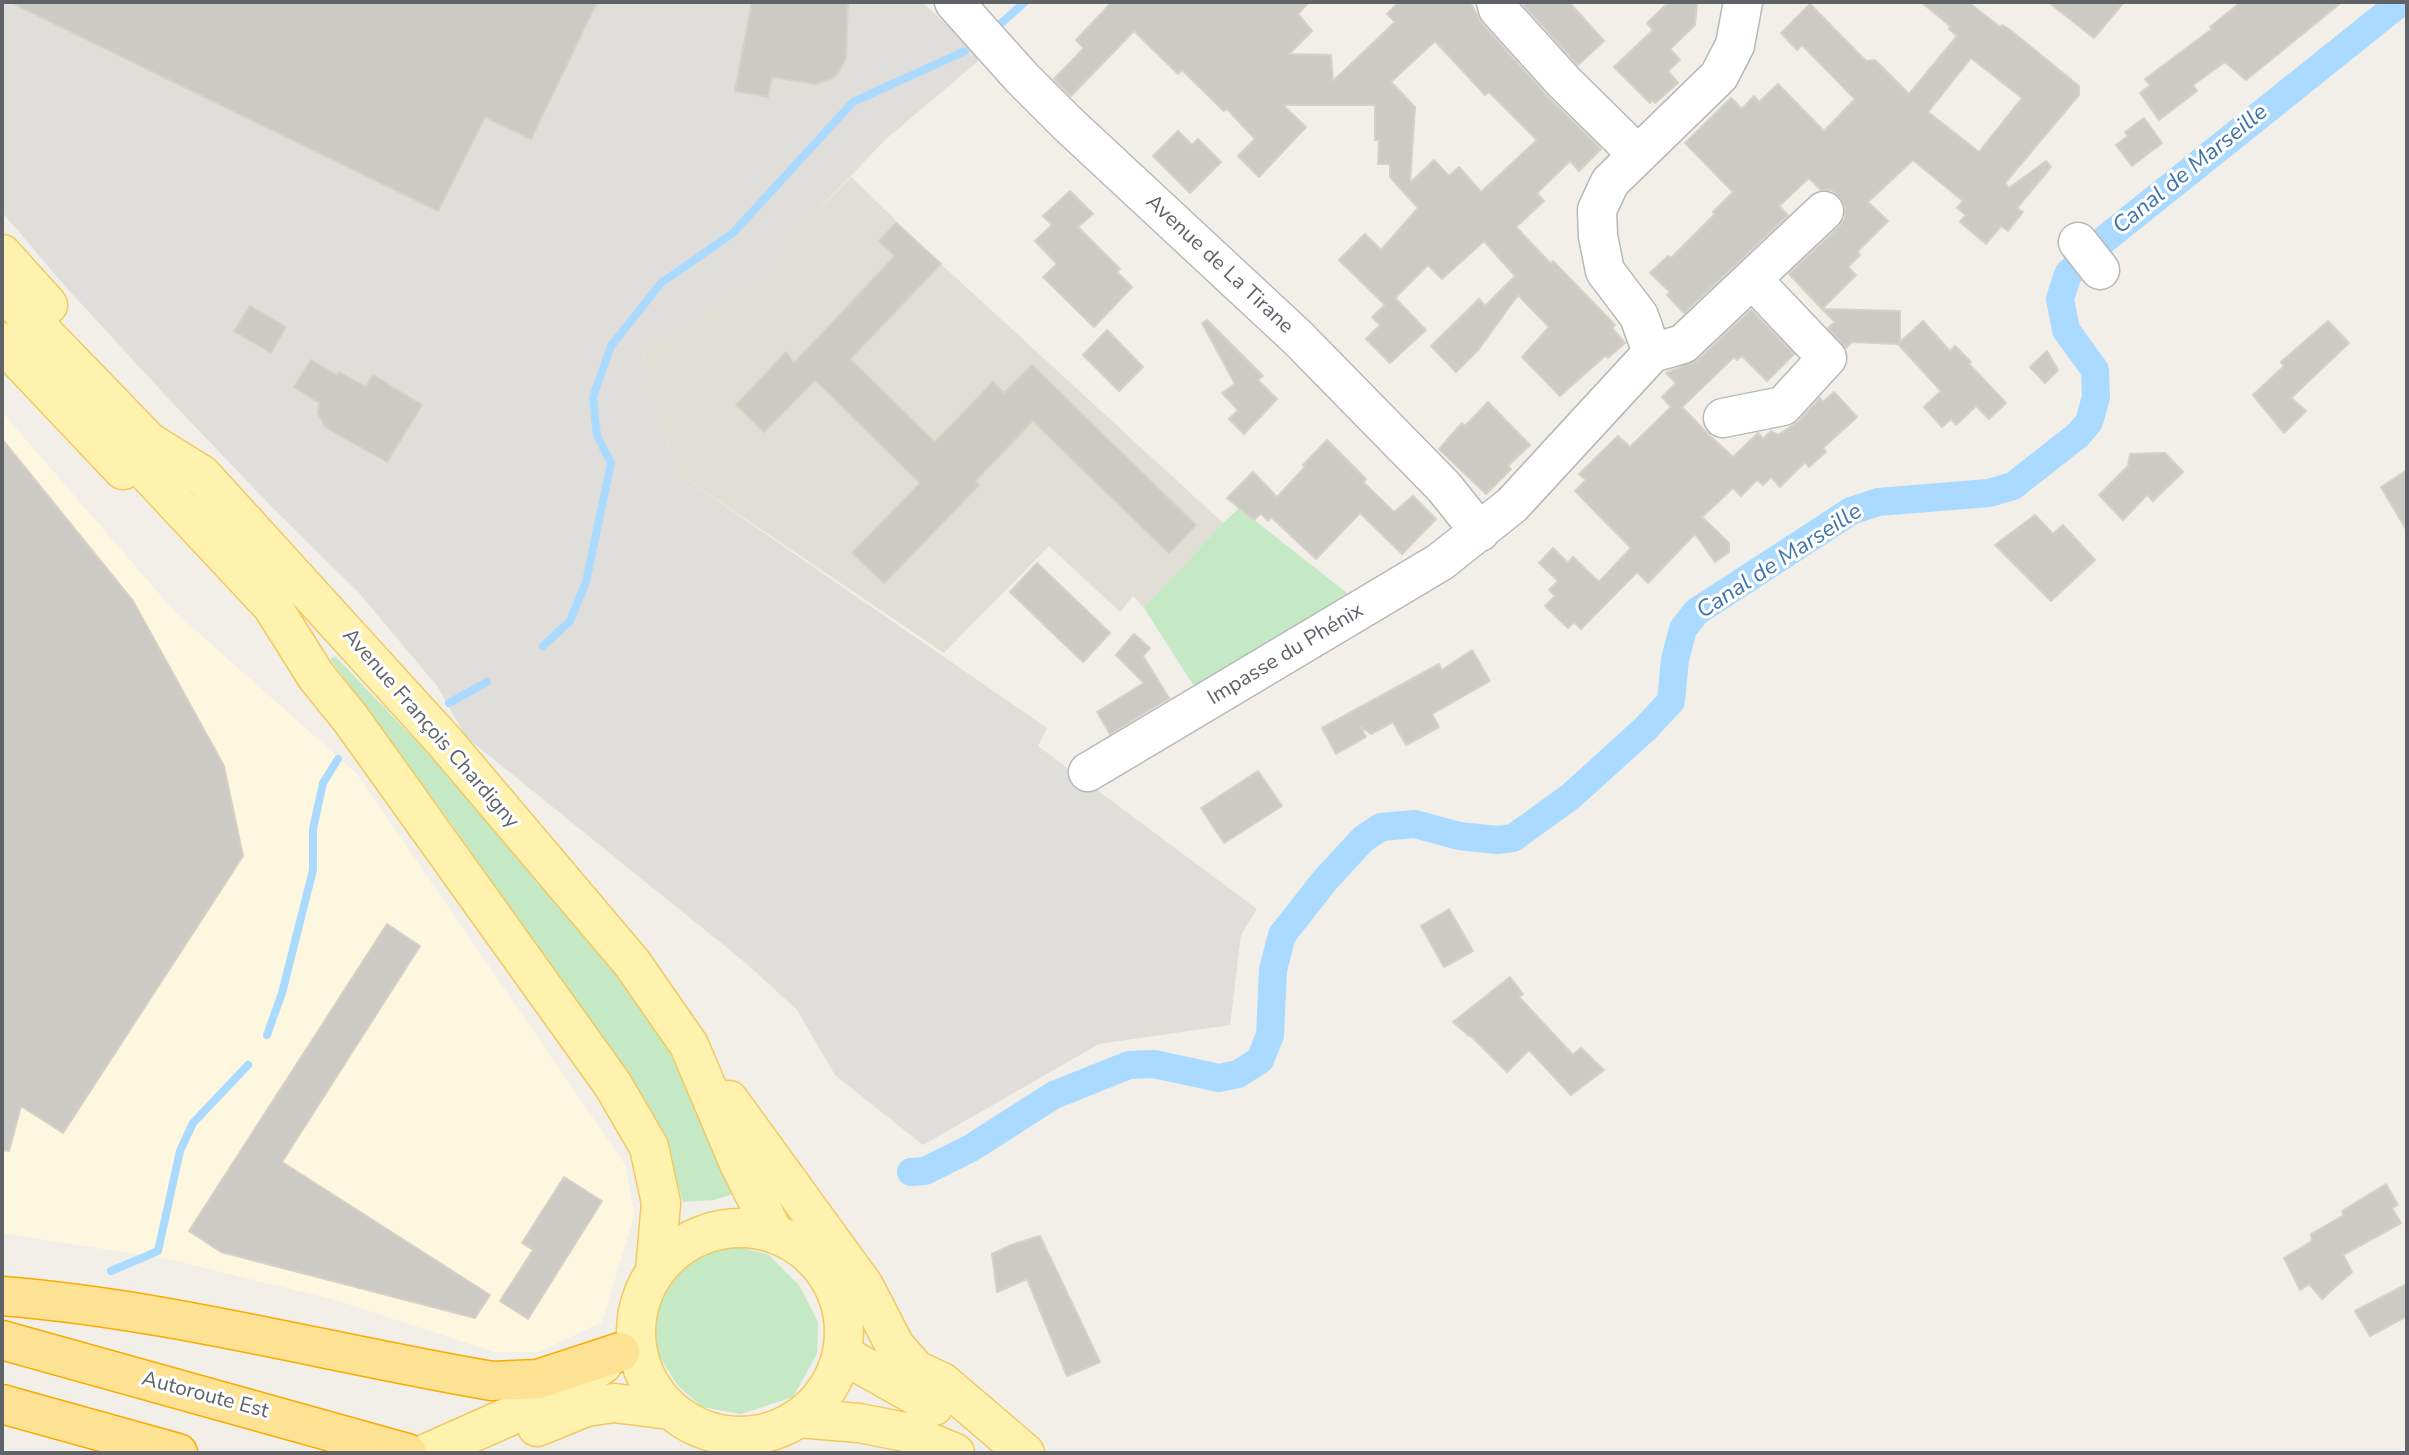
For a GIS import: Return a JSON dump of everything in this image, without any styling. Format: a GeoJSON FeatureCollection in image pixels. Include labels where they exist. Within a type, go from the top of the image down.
{"type":"FeatureCollection","features":[{"type":"Feature","properties":{"kind":"highway"},"geometry":{"type":"LineString","coordinates":[[2,1296],[66,1301],[193,1323],[492,1381],[538,1379],[620,1352]]}},
{"type":"Feature","properties":{"kind":"highway","name":"Autoroute Est"},"geometry":{"type":"LineString","coordinates":[[2,1340],[407,1453]]}},
{"type":"Feature","properties":{"kind":"highway"},"geometry":{"type":"LineString","coordinates":[[2,1404],[178,1453]]}},
{"type":"Feature","properties":{"kind":"highway"},"geometry":{"type":"LineString","coordinates":[[2,1413],[172,1453]]}},
{"type":"Feature","properties":{"kind":"main road"},"geometry":{"type":"LineString","coordinates":[[2,254],[202,475]]}},
{"type":"Feature","properties":{"kind":"main road","name":"Avenue François Chardigny"},"geometry":{"type":"LineString","coordinates":[[2,290],[149,442],[202,475],[453,752],[632,963],[689,1045],[738,1161],[774,1234]]}},
{"type":"Feature","properties":{"kind":"main road"},"geometry":{"type":"LineString","coordinates":[[2,316],[272,606],[316,676]]}},
{"type":"Feature","properties":{"kind":"main road"},"geometry":{"type":"LineString","coordinates":[[2,342],[316,676],[350,719],[613,1084],[649,1147],[661,1203],[655,1270]]}},
{"type":"Feature","properties":{"kind":"main road"},"geometry":{"type":"LineString","coordinates":[[689,1045],[864,1286],[895,1346],[916,1370],[942,1382],[1025,1453]]}},
{"type":"Feature","properties":{"kind":"main road"},"geometry":{"type":"LineString","coordinates":[[427,1453],[555,1396],[620,1352],[655,1270],[671,1250],[701,1236],[737,1228],[774,1234],[795,1243],[813,1258],[830,1280],[840,1302],[844,1330],[842,1354],[834,1378],[815,1405],[798,1418],[772,1431],[736,1437],[701,1429],[670,1410],[649,1384],[638,1355],[636,1315]]}},
{"type":"Feature","properties":{"kind":"main road"},"geometry":{"type":"LineString","coordinates":[[842,1354],[963,1422],[1010,1453]]}},
{"type":"Feature","properties":{"kind":"main road"},"geometry":{"type":"LineString","coordinates":[[481,1453],[586,1407],[614,1403],[670,1410]]}},
{"type":"Feature","properties":{"kind":"main road"},"geometry":{"type":"LineString","coordinates":[[798,1418],[859,1423],[905,1432],[955,1453]]}},
{"type":"Feature","properties":{"kind":"street","name":"Avenue de La Tirane"},"geometry":{"type":"LineString","coordinates":[[954,2],[1022,78],[1068,124],[1298,338],[1444,488],[1479,532]]}},
{"type":"Feature","properties":{"kind":"street"},"geometry":{"type":"LineString","coordinates":[[1496,2],[1498,9],[1564,82],[1637,154]]}},
{"type":"Feature","properties":{"kind":"street"},"geometry":{"type":"LineString","coordinates":[[1744,2],[1735,46],[1719,76],[1610,182],[1597,210],[1598,236],[1605,271],[1639,316],[1652,353],[1683,344],[1824,211]]}},
{"type":"Feature","properties":{"kind":"street"},"geometry":{"type":"LineString","coordinates":[[1723,418],[1783,406],[1827,358],[1752,279]]}},
{"type":"Feature","properties":{"kind":"street","name":"Impasse du Phénix"},"geometry":{"type":"LineString","coordinates":[[1088,772],[1440,562],[1512,505],[1652,353]]}},
{"type":"Feature","properties":{"kind":"shaded area"},"geometry":{"type":"Polygon","coordinates":[[[2,2],[922,2],[983,57],[885,140],[803,226],[765,278],[643,353],[676,472],[1047,728],[1038,746],[1257,909],[1241,935],[1230,1025],[1099,1044],[923,1145],[835,1075],[797,1010],[747,964],[466,737],[437,686],[360,594],[166,396],[65,286],[2,212],[2,2]]]}},
{"type":"Feature","properties":{"kind":"shaded area"},"geometry":{"type":"Polygon","coordinates":[[[851,177],[941,264],[1223,523],[1144,608],[1133,596],[1120,612],[1049,546],[944,653],[676,472],[643,353],[765,278],[803,226],[851,177]]]}},
{"type":"Feature","properties":{"kind":"shaded area"},"geometry":{"type":"Polygon","coordinates":[[[2,412],[174,611],[357,774],[626,1166],[634,1216],[602,1322],[539,1352],[495,1352],[335,1300],[173,1260],[2,1233],[2,412]]]}},
{"type":"Feature","properties":{"kind":"green space"},"geometry":{"type":"Polygon","coordinates":[[[1239,508],[1352,597],[1197,691],[1144,608],[1239,508]]]}},
{"type":"Feature","properties":{"kind":"green space"},"geometry":{"type":"Polygon","coordinates":[[[335,656],[476,804],[599,939],[674,1051],[733,1194],[714,1200],[683,1202],[669,1155],[550,967],[454,827],[330,659],[335,656]]]}},
{"type":"Feature","properties":{"kind":"green space"},"geometry":{"type":"Polygon","coordinates":[[[729,1244],[769,1255],[799,1285],[818,1322],[817,1354],[793,1397],[741,1414],[702,1407],[678,1386],[657,1353],[649,1313],[667,1272],[694,1252],[729,1244]]]}},
{"type":"Feature","properties":{"kind":"building"},"geometry":{"type":"Polygon","coordinates":[[[10,2],[597,2],[531,139],[485,117],[438,211],[10,2]]]}},
{"type":"Feature","properties":{"kind":"building"},"geometry":{"type":"Polygon","coordinates":[[[752,2],[848,2],[846,57],[839,72],[833,78],[816,84],[772,77],[768,97],[735,91],[752,2]]]}},
{"type":"Feature","properties":{"kind":"building"},"geometry":{"type":"Polygon","coordinates":[[[1112,2],[1309,2],[1298,14],[1312,31],[1289,54],[1331,55],[1333,81],[1395,22],[1387,14],[1399,2],[1470,2],[1482,24],[1548,97],[1601,149],[1579,171],[1570,161],[1537,193],[1544,201],[1516,227],[1615,325],[1612,328],[1625,343],[1608,358],[1606,355],[1560,396],[1522,357],[1549,327],[1518,295],[1479,349],[1456,372],[1431,346],[1479,299],[1485,306],[1515,276],[1484,241],[1442,279],[1428,265],[1395,298],[1426,330],[1390,363],[1366,339],[1380,325],[1372,317],[1385,305],[1339,260],[1365,234],[1381,250],[1418,208],[1390,177],[1390,164],[1378,164],[1379,140],[1375,140],[1375,105],[1283,105],[1306,127],[1259,177],[1238,156],[1255,139],[1227,109],[1224,111],[1182,70],[1178,74],[1134,31],[1071,96],[1054,79],[1084,48],[1076,40],[1112,2]],[[1435,41],[1391,82],[1415,107],[1410,183],[1434,160],[1449,176],[1459,167],[1481,192],[1537,140],[1489,92],[1485,95],[1435,41]]]}},
{"type":"Feature","properties":{"kind":"building"},"geometry":{"type":"Polygon","coordinates":[[[1524,2],[1569,2],[1604,41],[1578,65],[1524,2]]]}},
{"type":"Feature","properties":{"kind":"building"},"geometry":{"type":"Polygon","coordinates":[[[1669,2],[1697,2],[1695,25],[1670,49],[1680,60],[1668,71],[1678,83],[1655,103],[1653,100],[1650,103],[1614,67],[1653,30],[1647,23],[1669,2]]]}},
{"type":"Feature","properties":{"kind":"building"},"geometry":{"type":"Polygon","coordinates":[[[1921,2],[1968,2],[2000,27],[2002,25],[2009,29],[2079,86],[2079,95],[2005,183],[2009,188],[2046,161],[2051,167],[2017,208],[2023,212],[2008,231],[2001,226],[1986,244],[1960,222],[1966,215],[1957,208],[1963,201],[1913,160],[1868,202],[1888,221],[1857,252],[1860,255],[1848,267],[1856,275],[1822,309],[1789,274],[1839,227],[1845,218],[1845,207],[1839,196],[1831,190],[1821,190],[1809,178],[1779,206],[1788,215],[1684,313],[1667,295],[1670,292],[1650,273],[1668,256],[1671,258],[1733,192],[1685,143],[1731,98],[1742,109],[1754,96],[1759,102],[1778,84],[1824,131],[1855,99],[1802,45],[1797,50],[1781,33],[1810,4],[1866,61],[1875,60],[1909,94],[1957,36],[1949,29],[1950,26],[1921,2]],[[1971,58],[1928,112],[1979,152],[2022,98],[1971,58]]]}},
{"type":"Feature","properties":{"kind":"building"},"geometry":{"type":"Polygon","coordinates":[[[2048,2],[2124,2],[2094,38],[2048,2]]]}},
{"type":"Feature","properties":{"kind":"building"},"geometry":{"type":"Polygon","coordinates":[[[2241,2],[2342,2],[2246,80],[2225,62],[2193,85],[2197,91],[2159,120],[2140,93],[2150,85],[2145,79],[2212,29],[2210,27],[2241,2]]]}},
{"type":"Feature","properties":{"kind":"building"},"geometry":{"type":"Polygon","coordinates":[[[2144,118],[2162,143],[2132,166],[2116,145],[2128,136],[2125,132],[2144,118]]]}},
{"type":"Feature","properties":{"kind":"building"},"geometry":{"type":"Polygon","coordinates":[[[1178,131],[1192,145],[1198,139],[1221,162],[1190,193],[1153,156],[1178,131]]]}},
{"type":"Feature","properties":{"kind":"building"},"geometry":{"type":"Polygon","coordinates":[[[1070,191],[1093,214],[1078,227],[1120,269],[1117,272],[1132,287],[1094,327],[1043,277],[1057,264],[1035,241],[1052,225],[1043,216],[1070,191]]]}},
{"type":"Feature","properties":{"kind":"building"},"geometry":{"type":"Polygon","coordinates":[[[896,223],[941,264],[850,359],[935,442],[993,382],[1004,393],[1032,365],[1196,525],[1169,553],[1033,421],[975,481],[979,485],[884,583],[852,553],[920,483],[815,380],[764,432],[736,405],[786,352],[794,363],[895,256],[879,241],[896,223]]]}},
{"type":"Feature","properties":{"kind":"building"},"geometry":{"type":"Polygon","coordinates":[[[250,306],[286,327],[271,353],[234,331],[250,306]]]}},
{"type":"Feature","properties":{"kind":"building"},"geometry":{"type":"Polygon","coordinates":[[[1822,309],[1900,311],[1900,342],[1923,321],[1950,351],[1955,346],[2006,403],[1989,419],[1976,406],[1956,425],[1951,419],[1942,427],[1924,407],[1941,391],[1898,344],[1852,342],[1846,348],[1828,328],[1835,322],[1822,309]]]}},
{"type":"Feature","properties":{"kind":"building"},"geometry":{"type":"Polygon","coordinates":[[[1751,310],[1794,354],[1767,381],[1742,356],[1737,360],[1734,357],[1682,407],[1707,433],[1733,457],[1758,433],[1763,439],[1771,431],[1778,435],[1799,421],[1820,398],[1823,402],[1834,392],[1857,417],[1823,448],[1826,452],[1809,467],[1805,462],[1780,487],[1771,477],[1763,485],[1757,480],[1741,496],[1733,488],[1702,517],[1729,543],[1729,552],[1715,562],[1695,534],[1648,583],[1637,572],[1581,629],[1574,622],[1568,628],[1545,606],[1555,596],[1549,590],[1558,581],[1539,563],[1553,548],[1568,563],[1573,557],[1599,582],[1631,548],[1575,491],[1586,480],[1579,474],[1618,436],[1630,447],[1671,407],[1662,397],[1676,383],[1666,373],[1698,360],[1751,310]]]}},
{"type":"Feature","properties":{"kind":"building"},"geometry":{"type":"Polygon","coordinates":[[[1207,320],[1263,376],[1258,380],[1277,399],[1244,434],[1229,419],[1238,410],[1222,393],[1235,384],[1202,323],[1207,320]]]}},
{"type":"Feature","properties":{"kind":"building"},"geometry":{"type":"Polygon","coordinates":[[[2328,321],[2349,343],[2291,398],[2306,411],[2284,433],[2253,395],[2284,366],[2281,362],[2328,321]]]}},
{"type":"Feature","properties":{"kind":"building"},"geometry":{"type":"Polygon","coordinates":[[[1107,330],[1143,367],[1119,391],[1083,355],[1107,330]]]}},
{"type":"Feature","properties":{"kind":"building"},"geometry":{"type":"Polygon","coordinates":[[[2047,351],[2058,370],[2045,383],[2030,367],[2047,351]]]}},
{"type":"Feature","properties":{"kind":"building"},"geometry":{"type":"Polygon","coordinates":[[[311,360],[336,375],[339,372],[366,387],[373,375],[422,405],[387,462],[325,427],[318,413],[319,403],[294,387],[311,360]]]}},
{"type":"Feature","properties":{"kind":"building"},"geometry":{"type":"Polygon","coordinates":[[[1488,402],[1530,445],[1508,466],[1511,469],[1486,494],[1439,449],[1462,423],[1465,426],[1488,402]]]}},
{"type":"Feature","properties":{"kind":"building"},"geometry":{"type":"Polygon","coordinates":[[[2,439],[133,601],[224,766],[243,856],[63,1133],[21,1106],[9,1151],[2,1150],[2,439]]]}},
{"type":"Feature","properties":{"kind":"building"},"geometry":{"type":"Polygon","coordinates":[[[1327,440],[1366,479],[1363,482],[1394,512],[1413,496],[1436,519],[1402,554],[1360,513],[1316,559],[1271,517],[1268,521],[1261,513],[1254,520],[1227,498],[1253,472],[1277,497],[1327,440]]]}},
{"type":"Feature","properties":{"kind":"building"},"geometry":{"type":"Polygon","coordinates":[[[2165,453],[2183,472],[2153,501],[2147,495],[2123,520],[2099,495],[2128,466],[2130,454],[2165,453]]]}},
{"type":"Feature","properties":{"kind":"building"},"geometry":{"type":"Polygon","coordinates":[[[2407,470],[2407,531],[2381,487],[2407,470]]]}},
{"type":"Feature","properties":{"kind":"building"},"geometry":{"type":"Polygon","coordinates":[[[2035,515],[2053,534],[2063,525],[2095,560],[2051,601],[1995,545],[2035,515]]]}},
{"type":"Feature","properties":{"kind":"building"},"geometry":{"type":"Polygon","coordinates":[[[1037,563],[1110,633],[1083,662],[1010,592],[1037,563]]]}},
{"type":"Feature","properties":{"kind":"building"},"geometry":{"type":"Polygon","coordinates":[[[1134,634],[1150,648],[1143,656],[1169,698],[1110,734],[1097,712],[1144,683],[1116,655],[1134,634]]]}},
{"type":"Feature","properties":{"kind":"building"},"geometry":{"type":"Polygon","coordinates":[[[1472,650],[1490,681],[1432,714],[1439,727],[1406,745],[1393,722],[1371,734],[1360,726],[1366,737],[1336,754],[1322,728],[1439,664],[1442,670],[1472,650]]]}},
{"type":"Feature","properties":{"kind":"building"},"geometry":{"type":"Polygon","coordinates":[[[1258,771],[1282,806],[1224,843],[1201,808],[1258,771]]]}},
{"type":"Feature","properties":{"kind":"building"},"geometry":{"type":"Polygon","coordinates":[[[1449,909],[1473,951],[1444,967],[1421,926],[1449,909]]]}},
{"type":"Feature","properties":{"kind":"building"},"geometry":{"type":"Polygon","coordinates":[[[387,924],[420,946],[282,1162],[490,1295],[475,1318],[221,1252],[189,1231],[387,924]]]}},
{"type":"Feature","properties":{"kind":"building"},"geometry":{"type":"Polygon","coordinates":[[[1510,977],[1523,994],[1519,997],[1573,1055],[1581,1048],[1604,1070],[1571,1095],[1529,1050],[1507,1072],[1453,1022],[1510,977]]]}},
{"type":"Feature","properties":{"kind":"building"},"geometry":{"type":"Polygon","coordinates":[[[564,1177],[602,1201],[528,1319],[500,1301],[533,1250],[522,1243],[564,1177]]]}},
{"type":"Feature","properties":{"kind":"building"},"geometry":{"type":"Polygon","coordinates":[[[2386,1184],[2398,1205],[2392,1208],[2401,1223],[2343,1255],[2352,1272],[2322,1299],[2309,1284],[2300,1290],[2284,1258],[2312,1241],[2311,1234],[2344,1215],[2342,1211],[2386,1184]]]}},
{"type":"Feature","properties":{"kind":"building"},"geometry":{"type":"Polygon","coordinates":[[[1040,1236],[1100,1362],[1067,1376],[1027,1279],[997,1292],[992,1254],[1040,1236]]]}},
{"type":"Feature","properties":{"kind":"building"},"geometry":{"type":"Polygon","coordinates":[[[2407,1284],[2407,1316],[2370,1336],[2355,1311],[2407,1284]]]}},
{"type":"Feature","properties":{"kind":"waterway"},"geometry":{"type":"LineString","coordinates":[[998,26],[1025,2]]}},
{"type":"Feature","properties":{"kind":"waterway","name":"Canal de Marseille"},"geometry":{"type":"LineString","coordinates":[[911,1172],[925,1171],[971,1148],[1054,1095],[1129,1065],[1154,1064],[1219,1078],[1238,1074],[1260,1060],[1270,1035],[1273,970],[1282,935],[1326,879],[1363,839],[1381,827],[1415,824],[1459,836],[1497,840],[1513,838],[1570,797],[1646,728],[1671,701],[1675,659],[1683,629],[1696,612],[1851,511],[1878,502],[1989,493],[2013,486],[2078,435],[2089,422],[2096,397],[2095,370],[2066,330],[2060,299],[2068,274],[2105,239],[2401,2]]}},
{"type":"Feature","properties":{"kind":"waterway"},"geometry":{"type":"LineString","coordinates":[[543,646],[570,621],[586,582],[611,463],[597,436],[593,397],[611,346],[661,283],[733,233],[853,102],[965,51]]}},
{"type":"Feature","properties":{"kind":"waterway"},"geometry":{"type":"LineString","coordinates":[[449,703],[487,682]]}},
{"type":"Feature","properties":{"kind":"waterway"},"geometry":{"type":"LineString","coordinates":[[267,1035],[282,993],[313,870],[313,829],[323,783],[338,759]]}},
{"type":"Feature","properties":{"kind":"waterway"},"geometry":{"type":"LineString","coordinates":[[111,1271],[158,1251],[180,1151],[193,1123],[248,1065]]}}]}
